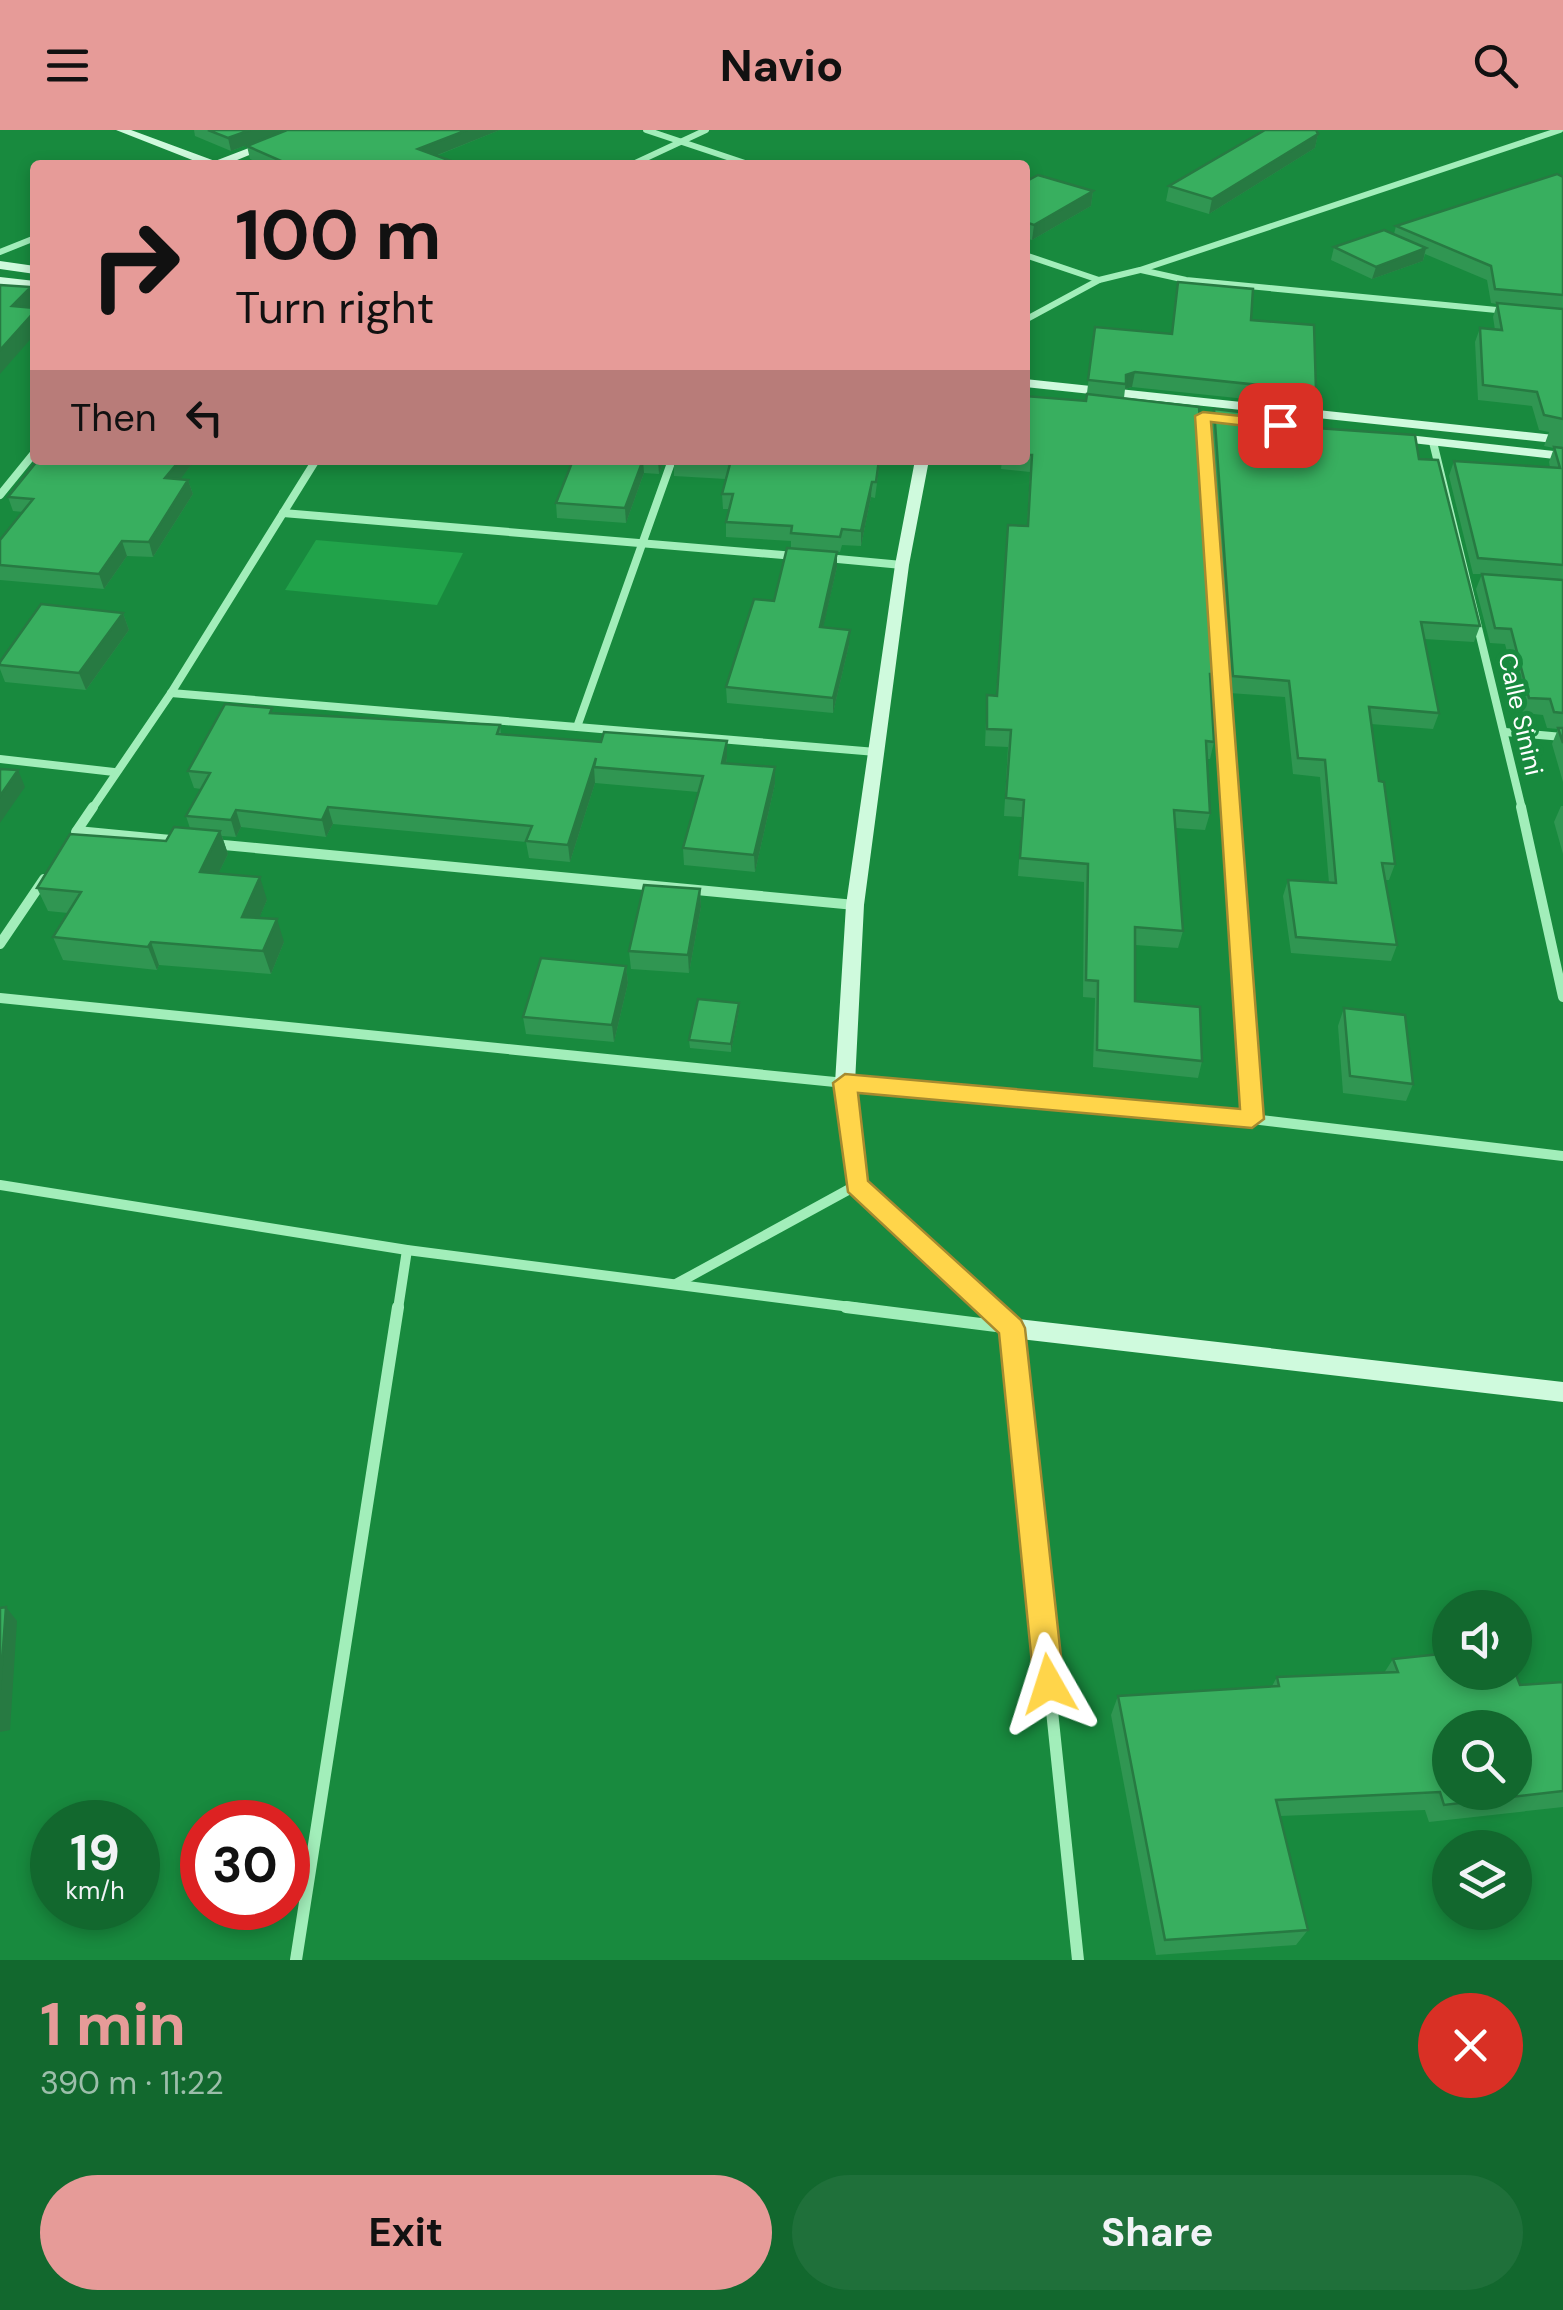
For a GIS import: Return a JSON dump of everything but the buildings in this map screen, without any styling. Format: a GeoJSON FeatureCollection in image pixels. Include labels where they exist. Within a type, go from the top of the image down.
{"type":"FeatureCollection","features":[{"type":"Feature","properties":{"kind":"street"},"geometry":{"type":"LineString","coordinates":[[121,130],[202,160]]}},
{"type":"Feature","properties":{"kind":"street"},"geometry":{"type":"LineString","coordinates":[[229,160],[306,130]]}},
{"type":"Feature","properties":{"kind":"street"},"geometry":{"type":"LineString","coordinates":[[646,130],[737,160]]}},
{"type":"Feature","properties":{"kind":"street"},"geometry":{"type":"LineString","coordinates":[[642,160],[706,130]]}},
{"type":"Feature","properties":{"kind":"street"},"geometry":{"type":"LineString","coordinates":[[1030,317],[1099,280],[1140,270],[1560,130]]}},
{"type":"Feature","properties":{"kind":"street"},"geometry":{"type":"LineString","coordinates":[[0,252],[30,240]]}},
{"type":"Feature","properties":{"kind":"street"},"geometry":{"type":"LineString","coordinates":[[1030,258],[1099,280]]}},
{"type":"Feature","properties":{"kind":"street"},"geometry":{"type":"LineString","coordinates":[[0,265],[30,269]]}},
{"type":"Feature","properties":{"kind":"street"},"geometry":{"type":"LineString","coordinates":[[1140,270],[1186,280],[1523,313]]}},
{"type":"Feature","properties":{"kind":"street"},"geometry":{"type":"LineString","coordinates":[[0,281],[30,284]]}},
{"type":"Feature","properties":{"kind":"street"},"geometry":{"type":"LineString","coordinates":[[1030,384],[1563,440]]}},
{"type":"Feature","properties":{"kind":"street"},"geometry":{"type":"LineString","coordinates":[[1030,397],[1563,456]]}},
{"type":"Feature","properties":{"kind":"street"},"geometry":{"type":"LineString","coordinates":[[1203,416],[1252,1119]]}},
{"type":"Feature","properties":{"kind":"street","name":"Calle Sinini"},"geometry":{"type":"LineString","coordinates":[[1434,442],[1505,732],[1563,997]]}},
{"type":"Feature","properties":{"kind":"street"},"geometry":{"type":"LineString","coordinates":[[0,495],[30,458]]}},
{"type":"Feature","properties":{"kind":"street"},"geometry":{"type":"LineString","coordinates":[[66,847],[171,693],[313,465]]}},
{"type":"Feature","properties":{"kind":"street"},"geometry":{"type":"LineString","coordinates":[[577,727],[670,465]]}},
{"type":"Feature","properties":{"kind":"street"},"geometry":{"type":"LineString","coordinates":[[921,465],[902,565],[855,904],[845,1083],[857,1185],[1012,1328],[1078,1960]]}},
{"type":"Feature","properties":{"kind":"street"},"geometry":{"type":"LineString","coordinates":[[283,513],[902,565]]}},
{"type":"Feature","properties":{"kind":"street"},"geometry":{"type":"LineString","coordinates":[[1469,581],[1488,582]]}},
{"type":"Feature","properties":{"kind":"street"},"geometry":{"type":"LineString","coordinates":[[171,693],[876,752]]}},
{"type":"Feature","properties":{"kind":"street"},"geometry":{"type":"LineString","coordinates":[[1505,732],[1563,737]]}},
{"type":"Feature","properties":{"kind":"street"},"geometry":{"type":"LineString","coordinates":[[0,759],[114,772]]}},
{"type":"Feature","properties":{"kind":"street"},"geometry":{"type":"LineString","coordinates":[[77,831],[855,904]]}},
{"type":"Feature","properties":{"kind":"street"},"geometry":{"type":"LineString","coordinates":[[0,944],[55,863]]}},
{"type":"Feature","properties":{"kind":"street"},"geometry":{"type":"LineString","coordinates":[[1548,925],[1563,926]]}},
{"type":"Feature","properties":{"kind":"street"},"geometry":{"type":"LineString","coordinates":[[0,998],[845,1083],[1252,1119],[1563,1156]]}},
{"type":"Feature","properties":{"kind":"street"},"geometry":{"type":"LineString","coordinates":[[0,1185],[407,1250],[1012,1328],[1563,1392]]}},
{"type":"Feature","properties":{"kind":"street"},"geometry":{"type":"LineString","coordinates":[[675,1284],[857,1185]]}},
{"type":"Feature","properties":{"kind":"street"},"geometry":{"type":"LineString","coordinates":[[296,1960],[407,1250]]}},
{"type":"Feature","properties":{"kind":"green space"},"geometry":{"type":"Polygon","coordinates":[[[316,540],[463,553],[437,605],[285,590],[316,540]]]}},
{"type":"Feature","properties":{"kind":"route"},"geometry":{"type":"LineString","coordinates":[[1049,1684],[1012,1328],[857,1185],[845,1083],[1252,1119],[1203,416],[1280,425]]}}]}
